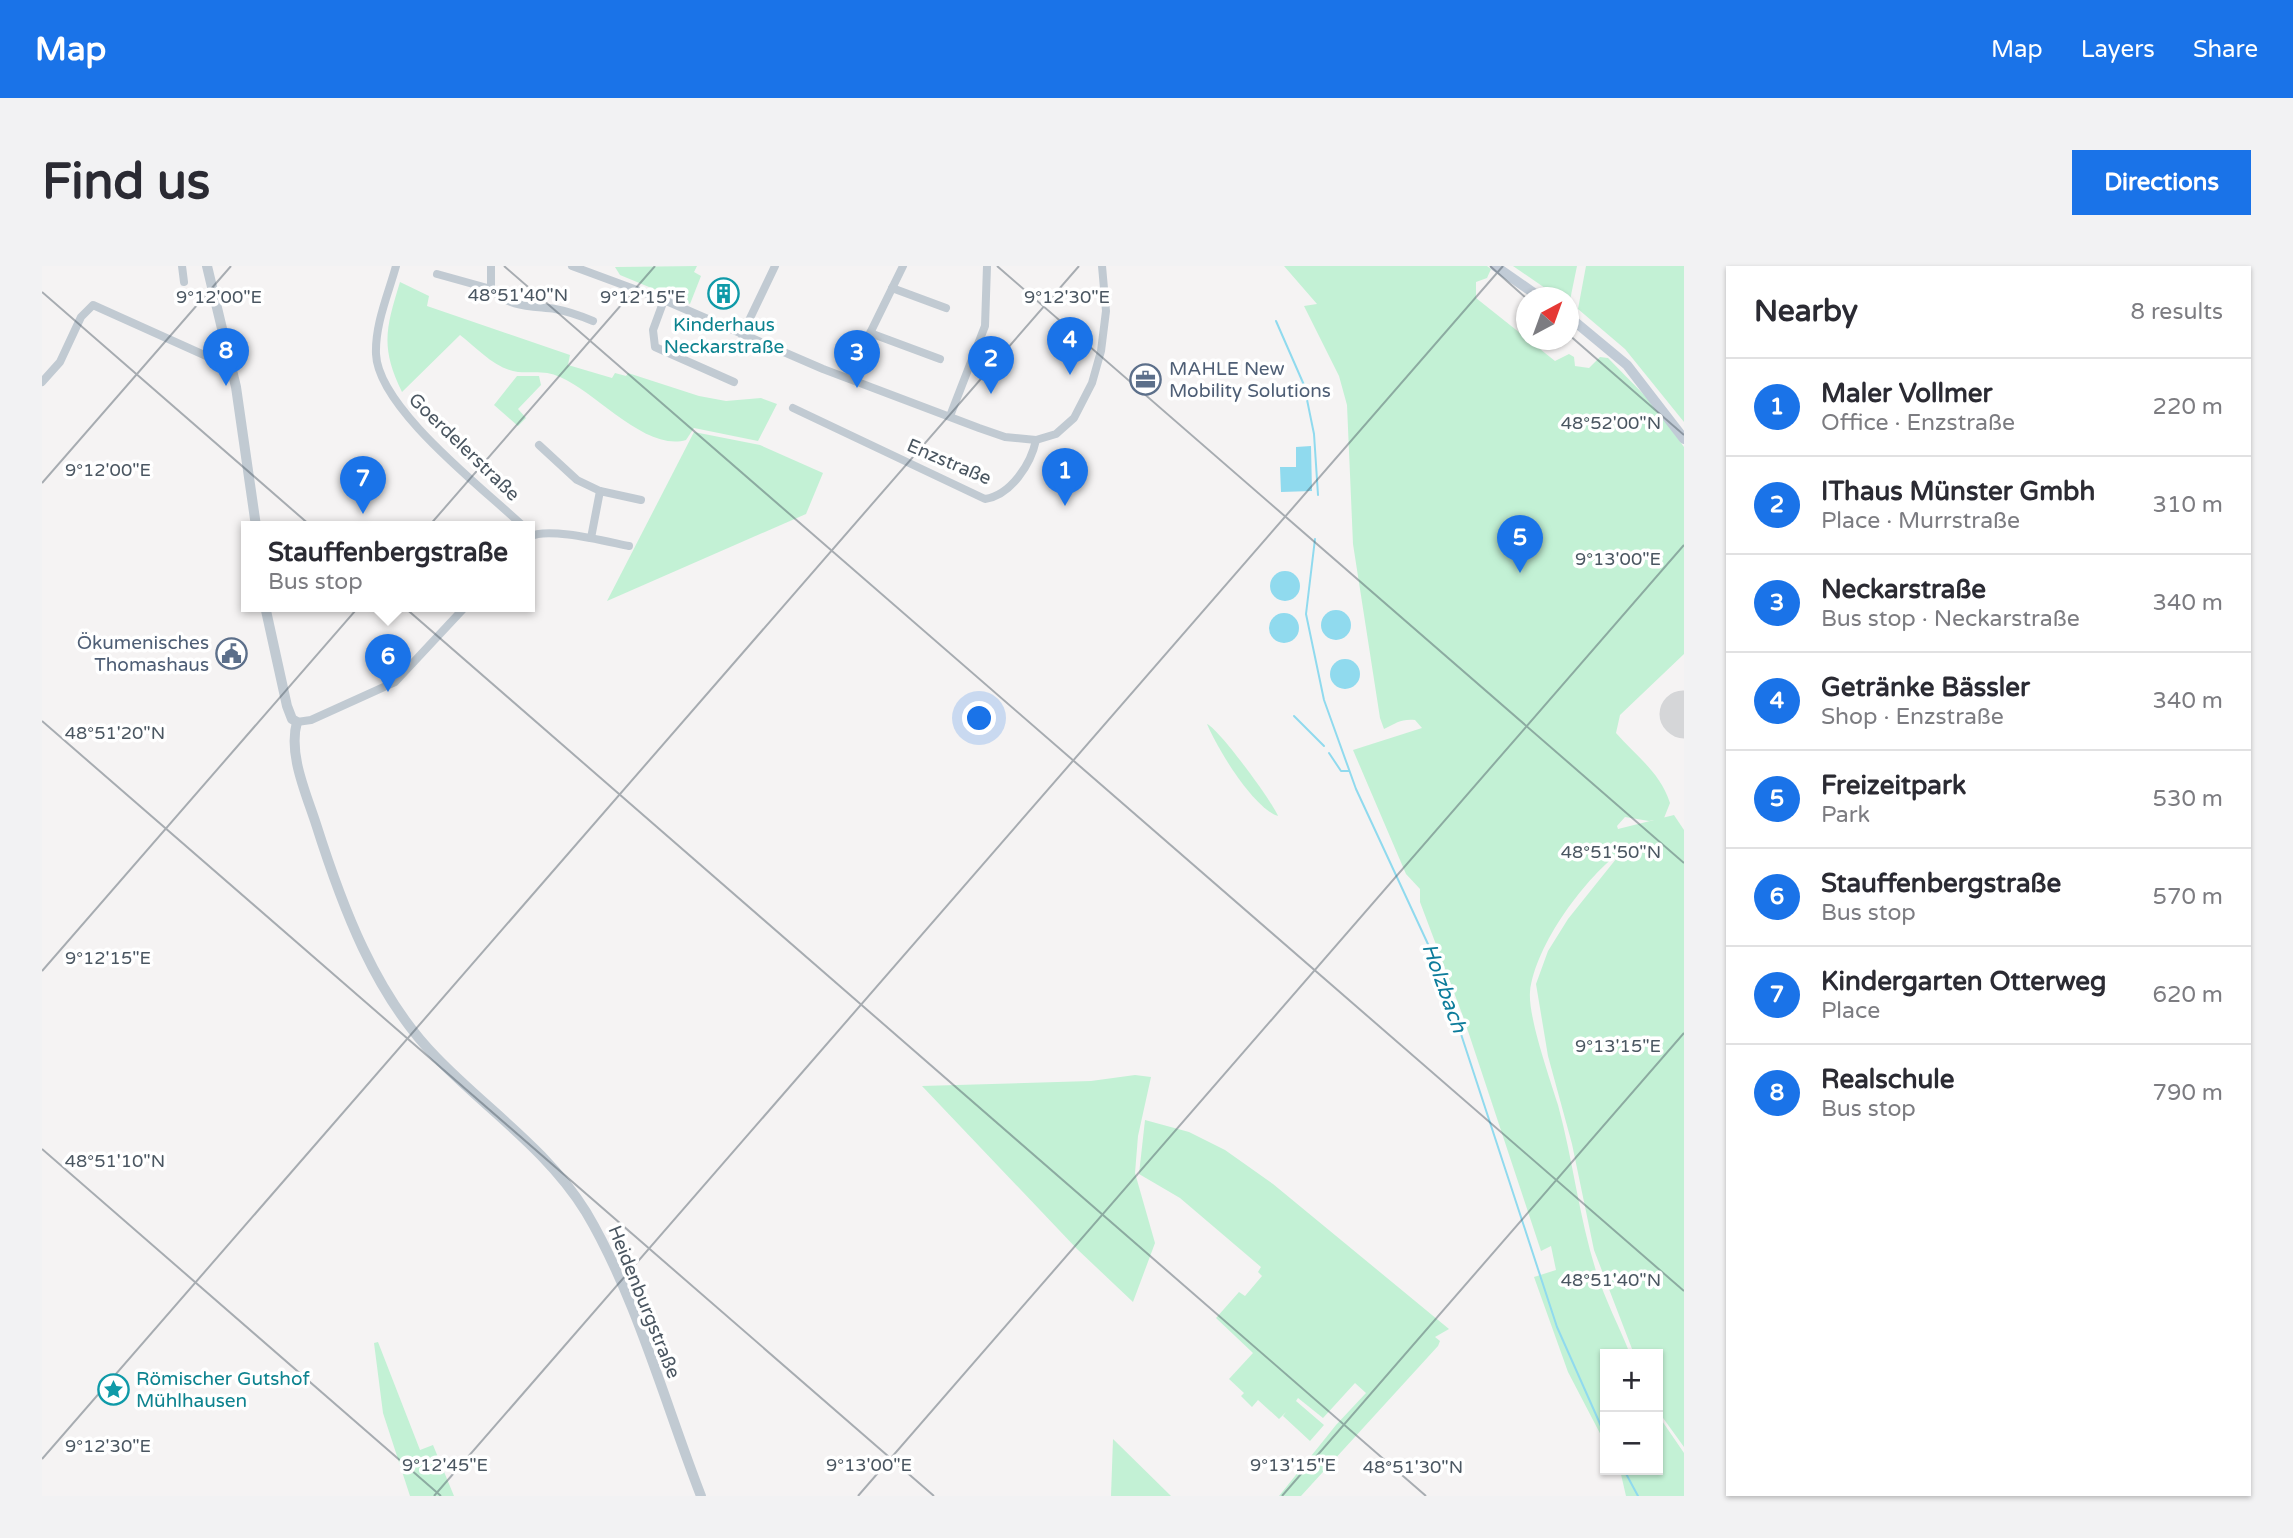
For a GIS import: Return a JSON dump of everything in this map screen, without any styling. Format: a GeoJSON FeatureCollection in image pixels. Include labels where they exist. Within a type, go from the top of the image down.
{"type":"FeatureCollection","features":[{"type":"Feature","properties":{"kind":"main road"},"geometry":{"type":"LineString","coordinates":[[1495,266],[1525,287]]}},
{"type":"Feature","properties":{"kind":"main road"},"geometry":{"type":"LineString","coordinates":[[1579,324],[1627,365],[1684,439]]}},
{"type":"Feature","properties":{"kind":"street"},"geometry":{"type":"LineString","coordinates":[[182,266],[184,282]]}},
{"type":"Feature","properties":{"kind":"street"},"geometry":{"type":"LineString","coordinates":[[206,266],[230,359],[247,444],[255,521]]}},
{"type":"Feature","properties":{"kind":"street","name":"Goerdelerstraße"},"geometry":{"type":"LineString","coordinates":[[396,266],[377,331],[376,357],[386,388],[407,416],[518,521]]}},
{"type":"Feature","properties":{"kind":"street"},"geometry":{"type":"LineString","coordinates":[[491,266],[491,289]]}},
{"type":"Feature","properties":{"kind":"street"},"geometry":{"type":"LineString","coordinates":[[572,266],[664,300],[741,335],[848,378],[1005,437],[1036,440],[1056,434],[1074,418],[1092,383],[1101,351],[1107,311],[1102,266]]}},
{"type":"Feature","properties":{"kind":"street"},"geometry":{"type":"LineString","coordinates":[[741,335],[775,266]]}},
{"type":"Feature","properties":{"kind":"street"},"geometry":{"type":"LineString","coordinates":[[848,378],[902,266]]}},
{"type":"Feature","properties":{"kind":"street"},"geometry":{"type":"LineString","coordinates":[[950,416],[985,326],[987,266]]}},
{"type":"Feature","properties":{"kind":"street"},"geometry":{"type":"LineString","coordinates":[[437,274],[491,289],[504,299],[534,309],[553,308],[593,321]]}},
{"type":"Feature","properties":{"kind":"street"},"geometry":{"type":"LineString","coordinates":[[892,288],[946,308]]}},
{"type":"Feature","properties":{"kind":"street"},"geometry":{"type":"LineString","coordinates":[[664,300],[653,330],[655,347],[734,382]]}},
{"type":"Feature","properties":{"kind":"street"},"geometry":{"type":"LineString","coordinates":[[42,382],[61,362],[80,317],[93,305],[106,308],[213,359],[230,359]]}},
{"type":"Feature","properties":{"kind":"street"},"geometry":{"type":"LineString","coordinates":[[870,333],[940,359]]}},
{"type":"Feature","properties":{"kind":"street","name":"Enzstraße"},"geometry":{"type":"LineString","coordinates":[[793,408],[985,499],[1001,492],[1023,472],[1033,453],[1036,440]]}},
{"type":"Feature","properties":{"kind":"street"},"geometry":{"type":"LineString","coordinates":[[539,445],[577,480],[600,491],[640,500]]}},
{"type":"Feature","properties":{"kind":"street"},"geometry":{"type":"LineString","coordinates":[[591,538],[600,491]]}},
{"type":"Feature","properties":{"kind":"street"},"geometry":{"type":"LineString","coordinates":[[535,534],[591,538],[629,546]]}},
{"type":"Feature","properties":{"kind":"street"},"geometry":{"type":"LineString","coordinates":[[266,612],[286,706],[292,719],[297,722],[312,720],[395,682],[460,612]]}},
{"type":"Feature","properties":{"kind":"street","name":"Heidenburgstraße"},"geometry":{"type":"LineString","coordinates":[[297,722],[295,747],[316,826],[382,987],[418,1038],[538,1152],[584,1210],[613,1265],[701,1496]]}},
{"type":"Feature","properties":{"kind":"green space"},"geometry":{"type":"Polygon","coordinates":[[[697,266],[694,272],[701,276],[690,304],[620,275],[615,267],[697,266]]]}},
{"type":"Feature","properties":{"kind":"green space"},"geometry":{"type":"Polygon","coordinates":[[[1284,266],[1487,266],[1491,269],[1487,278],[1476,282],[1476,298],[1516,330],[1516,350],[1541,350],[1555,361],[1569,354],[1574,357],[1575,366],[1589,368],[1600,357],[1608,358],[1652,403],[1684,447],[1684,654],[1620,715],[1616,733],[1647,765],[1666,792],[1670,803],[1664,817],[1674,815],[1684,830],[1684,1447],[1663,1418],[1663,1349],[1632,1349],[1594,1250],[1572,1144],[1548,1056],[1536,984],[1548,951],[1568,919],[1624,849],[1594,876],[1565,913],[1541,954],[1530,992],[1536,1032],[1558,1105],[1590,1251],[1628,1349],[1600,1349],[1600,1433],[1568,1372],[1534,1277],[1556,1270],[1551,1246],[1541,1251],[1464,1019],[1420,902],[1420,889],[1406,874],[1353,750],[1422,728],[1415,720],[1410,720],[1384,729],[1380,718],[1353,544],[1347,405],[1339,376],[1304,306],[1317,304],[1284,266]],[[1625,817],[1617,826],[1618,829],[1654,820],[1625,817]]]}},
{"type":"Feature","properties":{"kind":"green space"},"geometry":{"type":"Polygon","coordinates":[[[1513,266],[1577,266],[1573,287],[1543,287],[1513,266]]]}},
{"type":"Feature","properties":{"kind":"green space"},"geometry":{"type":"Polygon","coordinates":[[[1586,266],[1684,266],[1684,422],[1625,349],[1579,310],[1586,266]]]}},
{"type":"Feature","properties":{"kind":"green space"},"geometry":{"type":"Polygon","coordinates":[[[400,282],[429,296],[427,306],[570,355],[568,365],[612,378],[615,373],[626,376],[628,373],[699,396],[726,401],[761,398],[777,404],[758,441],[694,428],[686,440],[671,441],[638,429],[560,377],[545,373],[518,372],[502,367],[460,335],[402,392],[388,350],[391,312],[400,282]]]}},
{"type":"Feature","properties":{"kind":"green space"},"geometry":{"type":"Polygon","coordinates":[[[517,376],[539,376],[541,385],[518,409],[526,418],[518,426],[494,405],[517,376]]]}},
{"type":"Feature","properties":{"kind":"green space"},"geometry":{"type":"Polygon","coordinates":[[[694,432],[760,445],[823,473],[806,514],[607,601],[694,432]]]}},
{"type":"Feature","properties":{"kind":"green space"},"geometry":{"type":"Polygon","coordinates":[[[1207,724],[1244,766],[1278,816],[1268,811],[1247,790],[1227,762],[1207,724]]]}},
{"type":"Feature","properties":{"kind":"green space"},"geometry":{"type":"Polygon","coordinates":[[[1135,1075],[1151,1077],[1138,1136],[1135,1173],[1155,1243],[1133,1302],[1077,1249],[922,1086],[1091,1081],[1135,1075]]]}},
{"type":"Feature","properties":{"kind":"green space"},"geometry":{"type":"Polygon","coordinates":[[[1145,1120],[1189,1132],[1225,1150],[1273,1184],[1449,1329],[1435,1337],[1440,1341],[1438,1346],[1301,1496],[1279,1496],[1336,1425],[1366,1393],[1355,1383],[1323,1418],[1298,1398],[1296,1401],[1324,1425],[1310,1441],[1283,1416],[1286,1412],[1279,1419],[1258,1400],[1252,1407],[1241,1396],[1244,1393],[1229,1379],[1253,1353],[1216,1318],[1239,1292],[1245,1296],[1262,1276],[1258,1272],[1261,1267],[1180,1198],[1139,1174],[1145,1120]]]}},
{"type":"Feature","properties":{"kind":"green space"},"geometry":{"type":"Polygon","coordinates":[[[378,1342],[420,1450],[433,1445],[454,1496],[410,1496],[383,1413],[374,1343],[378,1342]]]}},
{"type":"Feature","properties":{"kind":"green space"},"geometry":{"type":"Polygon","coordinates":[[[1663,1422],[1684,1453],[1684,1496],[1626,1496],[1621,1475],[1663,1475],[1663,1422]]]}},
{"type":"Feature","properties":{"kind":"green space"},"geometry":{"type":"Polygon","coordinates":[[[1113,1439],[1171,1496],[1111,1496],[1113,1439]]]}},
{"type":"Feature","properties":{"kind":"water"},"geometry":{"type":"Polygon","coordinates":[[[1311,446],[1312,491],[1281,492],[1280,467],[1296,467],[1296,447],[1311,446]]]}},
{"type":"Feature","properties":{"kind":"water"},"geometry":{"type":"Polygon","coordinates":[[[1285,571],[1296,575],[1300,586],[1296,597],[1285,601],[1274,597],[1270,586],[1274,575],[1285,571]]]}},
{"type":"Feature","properties":{"kind":"water"},"geometry":{"type":"Polygon","coordinates":[[[1336,610],[1347,614],[1351,625],[1347,636],[1336,640],[1325,636],[1321,625],[1325,614],[1336,610]]]}},
{"type":"Feature","properties":{"kind":"water"},"geometry":{"type":"Polygon","coordinates":[[[1284,613],[1295,617],[1299,628],[1295,639],[1284,643],[1273,639],[1269,628],[1273,617],[1284,613]]]}},
{"type":"Feature","properties":{"kind":"water"},"geometry":{"type":"Polygon","coordinates":[[[1345,659],[1356,663],[1360,674],[1356,685],[1345,689],[1334,685],[1330,674],[1334,663],[1345,659]]]}},
{"type":"Feature","properties":{"kind":"waterway"},"geometry":{"type":"LineString","coordinates":[[1276,321],[1304,385],[1314,434],[1318,495]]}},
{"type":"Feature","properties":{"kind":"waterway","name":"Holzbach"},"geometry":{"type":"LineString","coordinates":[[1315,539],[1306,614],[1324,700],[1356,789],[1440,970],[1557,1327],[1600,1424]]}},
{"type":"Feature","properties":{"kind":"waterway"},"geometry":{"type":"LineString","coordinates":[[1294,716],[1324,746]]}},
{"type":"Feature","properties":{"kind":"waterway"},"geometry":{"type":"LineString","coordinates":[[1329,753],[1341,771],[1349,771]]}},
{"type":"Feature","properties":{"kind":"waterway","name":"Holzbach"},"geometry":{"type":"LineString","coordinates":[[1627,1475],[1638,1496]]}},
{"type":"Feature","properties":{"kind":"place","name":"Kinderhaus Neckarstraße"},"geometry":{"type":"Point","coordinates":[724,294]}},
{"type":"Feature","properties":{"kind":"place","name":"Getränke Bässler"},"geometry":{"type":"Point","coordinates":[1070,375]}},
{"type":"Feature","properties":{"kind":"place","name":"MAHLE New Mobility Solutions"},"geometry":{"type":"Point","coordinates":[1146,380]}},
{"type":"Feature","properties":{"kind":"place","name":"Realschule"},"geometry":{"type":"Point","coordinates":[226,386]}},
{"type":"Feature","properties":{"kind":"place","name":"Neckarstraße"},"geometry":{"type":"Point","coordinates":[857,388]}},
{"type":"Feature","properties":{"kind":"place","name":"IThaus Münster Gmbh"},"geometry":{"type":"Point","coordinates":[991,394]}},
{"type":"Feature","properties":{"kind":"place","name":"Maler Vollmer"},"geometry":{"type":"Point","coordinates":[1065,506]}},
{"type":"Feature","properties":{"kind":"place","name":"Kindergarten Otterweg"},"geometry":{"type":"Point","coordinates":[363,514]}},
{"type":"Feature","properties":{"kind":"place","name":"Freizeitpark"},"geometry":{"type":"Point","coordinates":[1520,573]}},
{"type":"Feature","properties":{"kind":"place","name":"Ökumenisches Thomashaus"},"geometry":{"type":"Point","coordinates":[232,654]}},
{"type":"Feature","properties":{"kind":"place","name":"Stauffenbergstraße"},"geometry":{"type":"Point","coordinates":[388,692]}},
{"type":"Feature","properties":{"kind":"place","name":"Römischer Gutshof Mühlhausen"},"geometry":{"type":"Point","coordinates":[113,1390]}}]}
